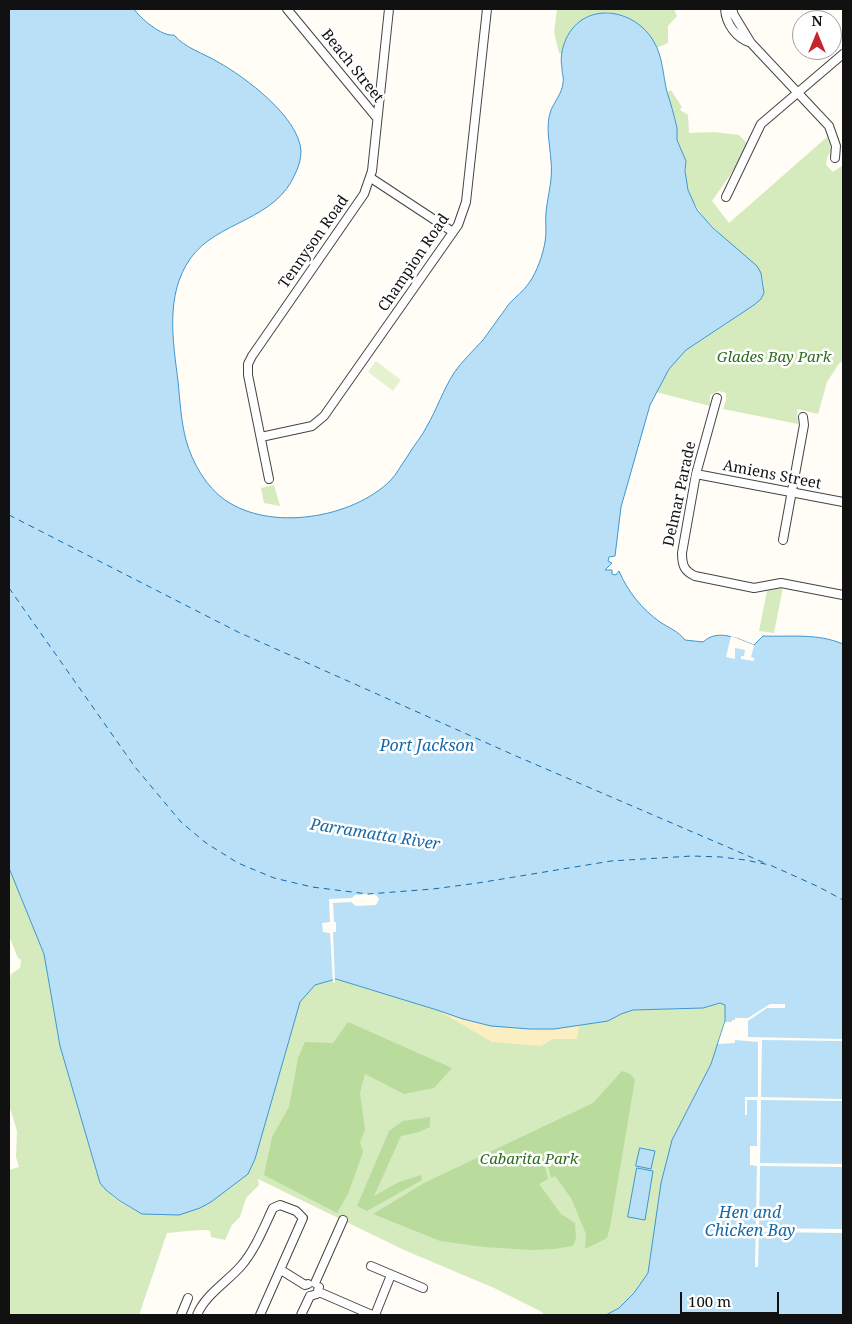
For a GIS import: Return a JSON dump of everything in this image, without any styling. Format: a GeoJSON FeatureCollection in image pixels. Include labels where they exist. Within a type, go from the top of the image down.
{"type":"FeatureCollection","features":[{"type":"Feature","properties":{"kind":"street","name":"Beach Street"},"geometry":{"type":"LineString","coordinates":[[287,9],[376,118]]}},
{"type":"Feature","properties":{"kind":"street","name":"Tennyson Road"},"geometry":{"type":"LineString","coordinates":[[269,479],[248,376],[249,360],[364,194],[371,178],[389,9]]}},
{"type":"Feature","properties":{"kind":"street","name":"Champion Road"},"geometry":{"type":"LineString","coordinates":[[261,437],[305,428],[319,422],[461,218],[466,202],[488,9]]}},
{"type":"Feature","properties":{"kind":"street"},"geometry":{"type":"LineString","coordinates":[[725,9],[730,25],[742,40],[751,43]]}},
{"type":"Feature","properties":{"kind":"street"},"geometry":{"type":"LineString","coordinates":[[732,9],[751,43],[829,126],[836,146],[835,158]]}},
{"type":"Feature","properties":{"kind":"street"},"geometry":{"type":"LineString","coordinates":[[726,197],[761,124],[843,54]]}},
{"type":"Feature","properties":{"kind":"street"},"geometry":{"type":"LineString","coordinates":[[371,178],[453,232]]}},
{"type":"Feature","properties":{"kind":"street","name":"Delmar Parade"},"geometry":{"type":"LineString","coordinates":[[717,398],[696,474],[682,554],[684,568],[695,576],[754,588],[781,583],[843,595]]}},
{"type":"Feature","properties":{"kind":"street"},"geometry":{"type":"LineString","coordinates":[[783,540],[804,425],[803,417]]}},
{"type":"Feature","properties":{"kind":"street","name":"Amiens Street"},"geometry":{"type":"LineString","coordinates":[[696,474],[843,502]]}},
{"type":"Feature","properties":{"kind":"street"},"geometry":{"type":"LineString","coordinates":[[197,1315],[207,1300],[242,1265],[273,1208],[280,1205],[296,1211],[303,1218],[260,1315]]}},
{"type":"Feature","properties":{"kind":"street"},"geometry":{"type":"LineString","coordinates":[[310,1296],[306,1290],[312,1284],[343,1220]]}},
{"type":"Feature","properties":{"kind":"street"},"geometry":{"type":"LineString","coordinates":[[372,1266],[423,1288]]}},
{"type":"Feature","properties":{"kind":"street"},"geometry":{"type":"LineString","coordinates":[[281,1270],[305,1285],[312,1284],[319,1287],[319,1292]]}},
{"type":"Feature","properties":{"kind":"street"},"geometry":{"type":"LineString","coordinates":[[319,1292],[373,1315],[391,1275]]}},
{"type":"Feature","properties":{"kind":"street"},"geometry":{"type":"LineString","coordinates":[[310,1296],[316,1295],[319,1292]]}},
{"type":"Feature","properties":{"kind":"street"},"geometry":{"type":"LineString","coordinates":[[301,1315],[310,1296]]}},
{"type":"Feature","properties":{"kind":"street"},"geometry":{"type":"LineString","coordinates":[[181,1315],[188,1298]]}},
{"type":"Feature","properties":{"kind":"green space"},"geometry":{"type":"Polygon","coordinates":[[[557,9],[674,9],[677,16],[668,26],[668,43],[657,48],[655,43],[630,19],[608,12],[568,35],[562,54],[559,53],[554,32],[557,9]]]}},
{"type":"Feature","properties":{"kind":"green space","name":"Glades Bay Park"},"geometry":{"type":"Polygon","coordinates":[[[671,90],[682,107],[680,110],[688,115],[689,133],[713,132],[739,135],[750,146],[712,201],[729,223],[827,137],[831,150],[826,165],[833,172],[843,165],[843,363],[840,362],[827,382],[818,414],[797,409],[798,424],[723,409],[726,393],[719,391],[710,395],[710,406],[656,392],[669,369],[686,350],[754,305],[762,295],[763,289],[762,276],[705,219],[691,199],[686,181],[686,161],[677,139],[677,127],[667,92],[671,90]]]}},
{"type":"Feature","properties":{"kind":"green space"},"geometry":{"type":"Polygon","coordinates":[[[376,361],[401,380],[393,391],[368,372],[376,361]]]}},
{"type":"Feature","properties":{"kind":"green space"},"geometry":{"type":"Polygon","coordinates":[[[274,485],[280,506],[264,503],[261,488],[274,485]]]}},
{"type":"Feature","properties":{"kind":"green space"},"geometry":{"type":"Polygon","coordinates":[[[783,587],[774,633],[759,631],[767,591],[783,587]]]}},
{"type":"Feature","properties":{"kind":"green space","name":"Cabarita Park"},"geometry":{"type":"Polygon","coordinates":[[[9,868],[44,954],[60,1046],[100,1183],[114,1197],[129,1207],[144,1213],[160,1215],[177,1214],[193,1209],[209,1202],[225,1191],[249,1170],[255,1159],[300,1002],[315,985],[336,979],[463,1019],[554,1029],[608,1021],[633,1010],[703,1008],[720,1003],[725,1005],[725,1021],[711,1064],[672,1140],[648,1273],[634,1293],[619,1308],[606,1315],[545,1315],[494,1288],[404,1250],[258,1179],[259,1185],[246,1198],[240,1217],[232,1225],[225,1240],[211,1237],[210,1231],[207,1230],[167,1233],[139,1315],[9,1315],[9,1170],[19,1167],[16,1157],[17,1131],[9,1105],[9,985],[11,974],[20,968],[21,960],[18,958],[9,936],[9,868]]]}},
{"type":"Feature","properties":{"kind":"green space"},"geometry":{"type":"Polygon","coordinates":[[[348,1022],[452,1068],[434,1088],[404,1094],[365,1074],[360,1093],[365,1130],[360,1142],[363,1152],[348,1194],[337,1213],[264,1175],[272,1137],[289,1107],[298,1058],[305,1042],[333,1043],[348,1022]]]}},
{"type":"Feature","properties":{"kind":"green space"},"geometry":{"type":"Polygon","coordinates":[[[622,1071],[630,1074],[635,1080],[607,1238],[585,1249],[586,1234],[571,1198],[555,1176],[551,1178],[547,1162],[544,1163],[548,1179],[539,1184],[561,1214],[575,1223],[576,1239],[573,1246],[533,1250],[483,1247],[440,1241],[373,1214],[424,1183],[593,1103],[622,1071]]]}},
{"type":"Feature","properties":{"kind":"green space"},"geometry":{"type":"Polygon","coordinates":[[[430,1117],[430,1127],[419,1132],[401,1136],[374,1196],[399,1182],[421,1175],[422,1180],[367,1211],[357,1206],[389,1131],[403,1121],[430,1117]]]}},
{"type":"Feature","properties":{"kind":"sand"},"geometry":{"type":"Polygon","coordinates":[[[437,1010],[490,1025],[524,1029],[579,1025],[577,1039],[553,1039],[541,1046],[492,1042],[437,1010]]]}},
{"type":"Feature","properties":{"kind":"water","name":"Port Jackson"},"geometry":{"type":"Polygon","coordinates":[[[9,9],[134,9],[146,22],[158,30],[174,35],[189,47],[242,77],[269,99],[291,125],[298,138],[301,154],[297,170],[287,188],[275,201],[261,211],[215,236],[201,246],[190,259],[182,273],[174,303],[173,318],[174,350],[183,426],[186,440],[196,465],[206,481],[225,500],[244,510],[265,516],[287,518],[333,512],[355,504],[374,494],[390,481],[425,430],[454,373],[483,340],[509,304],[525,289],[532,279],[546,238],[546,212],[551,174],[549,116],[562,87],[561,61],[563,46],[574,27],[585,18],[597,14],[610,13],[623,16],[635,22],[646,31],[654,42],[661,60],[677,128],[677,140],[686,161],[685,171],[688,190],[697,210],[713,228],[757,266],[761,273],[764,293],[761,299],[754,305],[686,350],[669,369],[650,405],[621,507],[615,556],[609,557],[608,561],[612,563],[605,570],[612,570],[612,574],[616,575],[619,571],[631,593],[641,606],[685,640],[703,642],[709,638],[722,635],[754,645],[763,636],[804,636],[823,638],[843,644],[843,1315],[606,1315],[619,1308],[634,1293],[648,1273],[661,1183],[672,1140],[711,1064],[725,1021],[725,1005],[720,1003],[703,1008],[633,1010],[608,1021],[554,1029],[530,1029],[491,1026],[463,1019],[336,979],[315,985],[300,1002],[255,1159],[248,1174],[211,1202],[179,1215],[142,1214],[120,1201],[100,1183],[60,1046],[44,954],[9,868],[9,9]]]}},
{"type":"Feature","properties":{"kind":"water"},"geometry":{"type":"Polygon","coordinates":[[[640,1148],[655,1151],[651,1169],[636,1166],[640,1148]]]}},
{"type":"Feature","properties":{"kind":"water"},"geometry":{"type":"Polygon","coordinates":[[[637,1168],[653,1171],[645,1220],[628,1217],[637,1168]]]}},
{"type":"Feature","properties":{"kind":"pier"},"geometry":{"type":"Polygon","coordinates":[[[731,636],[754,645],[751,657],[754,658],[754,661],[741,659],[741,656],[744,656],[745,650],[735,648],[735,659],[726,657],[731,636]]]}},
{"type":"Feature","properties":{"kind":"pier"},"geometry":{"type":"Polygon","coordinates":[[[374,894],[379,899],[376,905],[356,906],[351,902],[333,903],[336,932],[333,932],[335,982],[333,983],[330,933],[323,932],[322,923],[330,922],[329,899],[352,898],[355,895],[374,894]]]}},
{"type":"Feature","properties":{"kind":"pier"},"geometry":{"type":"Polygon","coordinates":[[[770,1004],[785,1004],[785,1008],[767,1008],[748,1021],[748,1037],[843,1039],[843,1041],[762,1040],[761,1097],[843,1099],[843,1101],[761,1100],[760,1163],[843,1164],[843,1167],[760,1166],[759,1228],[843,1229],[843,1233],[759,1232],[758,1267],[755,1267],[757,1166],[750,1165],[750,1146],[757,1146],[757,1100],[747,1100],[747,1115],[745,1115],[745,1097],[758,1097],[758,1042],[735,1040],[735,1043],[718,1044],[725,1022],[732,1022],[735,1018],[748,1018],[770,1004]]]}},
{"type":"Feature","properties":{"kind":"ferry route"},"geometry":{"type":"LineString","coordinates":[[9,515],[238,632],[516,756],[767,864]]}},
{"type":"Feature","properties":{"kind":"ferry route"},"geometry":{"type":"LineString","coordinates":[[9,588],[135,767],[181,822],[206,843],[238,863],[274,878],[312,887],[368,894],[478,883],[611,861],[692,856],[721,857],[770,865],[843,900]]}},
{"type":"Feature","properties":{"kind":"water label","name":"Parramatta River"},"geometry":{"type":"Point","coordinates":[375,835]}},
{"type":"Feature","properties":{"kind":"water label","name":"Hen and Chicken Bay"},"geometry":{"type":"Point","coordinates":[750,1222]}}]}
